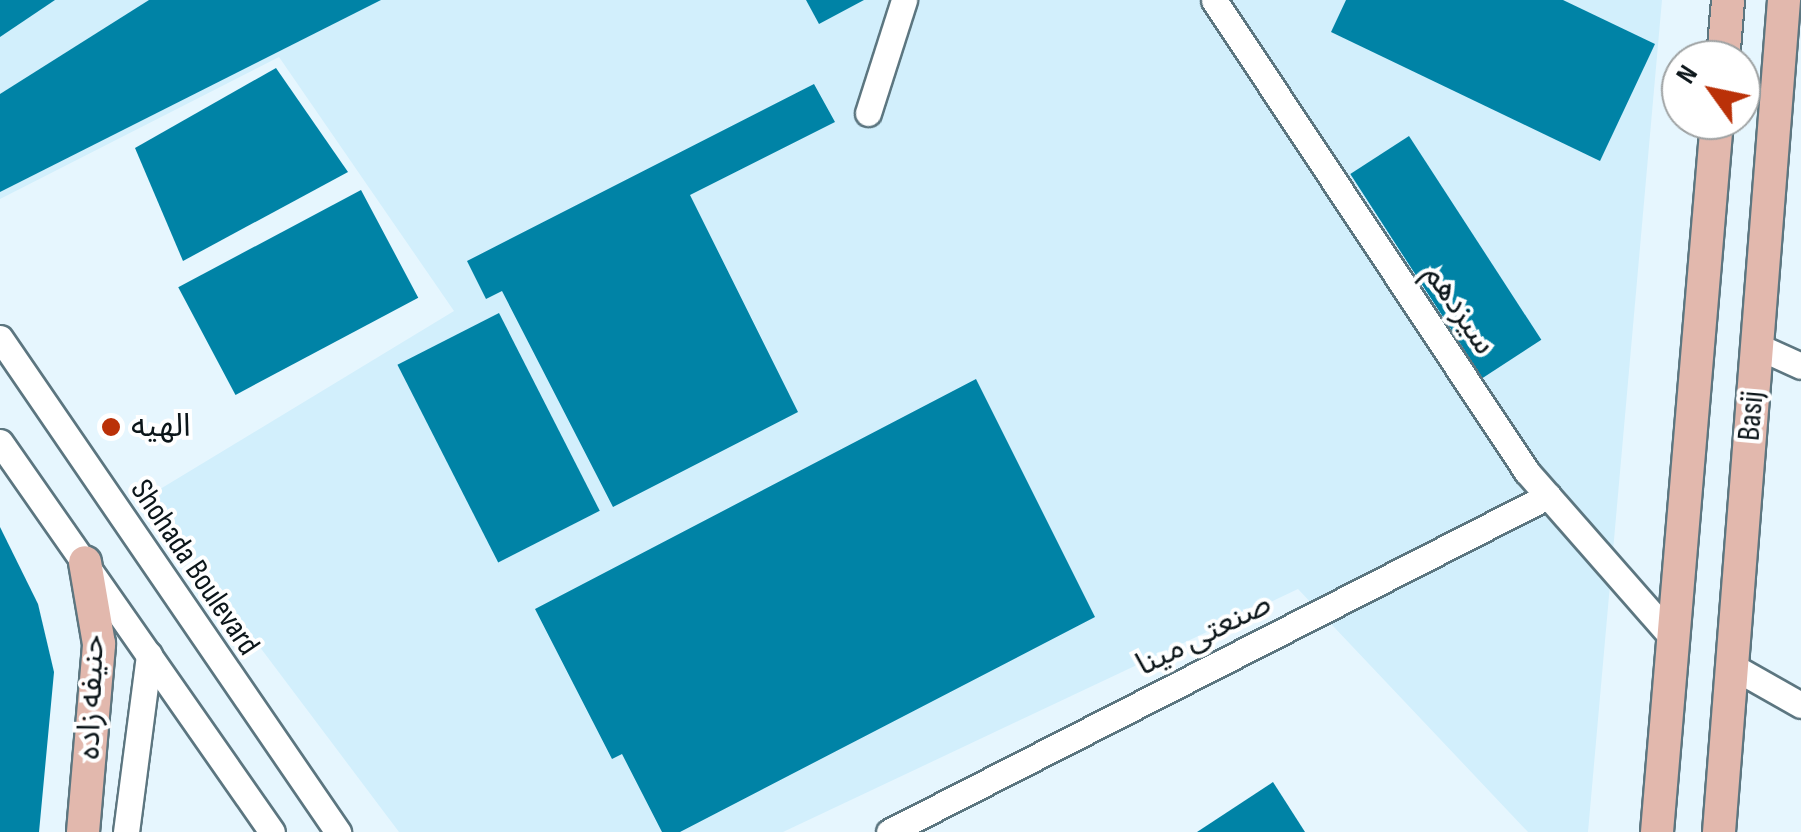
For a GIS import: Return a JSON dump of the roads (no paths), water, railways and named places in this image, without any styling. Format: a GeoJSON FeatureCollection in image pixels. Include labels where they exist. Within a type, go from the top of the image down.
{"type":"FeatureCollection","features":[{"type":"Feature","properties":{"kind":"main road"},"geometry":{"type":"LineString","coordinates":[[1724,40],[1728,0]]}},
{"type":"Feature","properties":{"kind":"main road","name":"Basij"},"geometry":{"type":"LineString","coordinates":[[1719,832],[1784,0]]}},
{"type":"Feature","properties":{"kind":"main road","name":"Basij"},"geometry":{"type":"LineString","coordinates":[[1657,832],[1716,140]]}},
{"type":"Feature","properties":{"kind":"main road","name":"حنیفه زاده"},"geometry":{"type":"LineString","coordinates":[[83,832],[99,644],[85,562]]}},
{"type":"Feature","properties":{"kind":"street"},"geometry":{"type":"LineString","coordinates":[[868,113],[904,0]]}},
{"type":"Feature","properties":{"kind":"street","name":"سیزدهم"},"geometry":{"type":"LineString","coordinates":[[1214,0],[1548,496],[1673,638]]}},
{"type":"Feature","properties":{"kind":"street","name":"Shohada Boulevard"},"geometry":{"type":"LineString","coordinates":[[0,338],[338,832]]}},
{"type":"Feature","properties":{"kind":"street"},"geometry":{"type":"LineString","coordinates":[[1757,346],[1801,366]]}},
{"type":"Feature","properties":{"kind":"street"},"geometry":{"type":"LineString","coordinates":[[0,442],[272,832]]}},
{"type":"Feature","properties":{"kind":"street","name":"صنعتی مینا"},"geometry":{"type":"LineString","coordinates":[[889,832],[1548,496]]}},
{"type":"Feature","properties":{"kind":"street"},"geometry":{"type":"LineString","coordinates":[[126,832],[149,654]]}},
{"type":"Feature","properties":{"kind":"street"},"geometry":{"type":"LineString","coordinates":[[1732,666],[1801,705]]}},
{"type":"Feature","properties":{"kind":"place","name":"الهیه"},"geometry":{"type":"Point","coordinates":[111,427]}}]}
